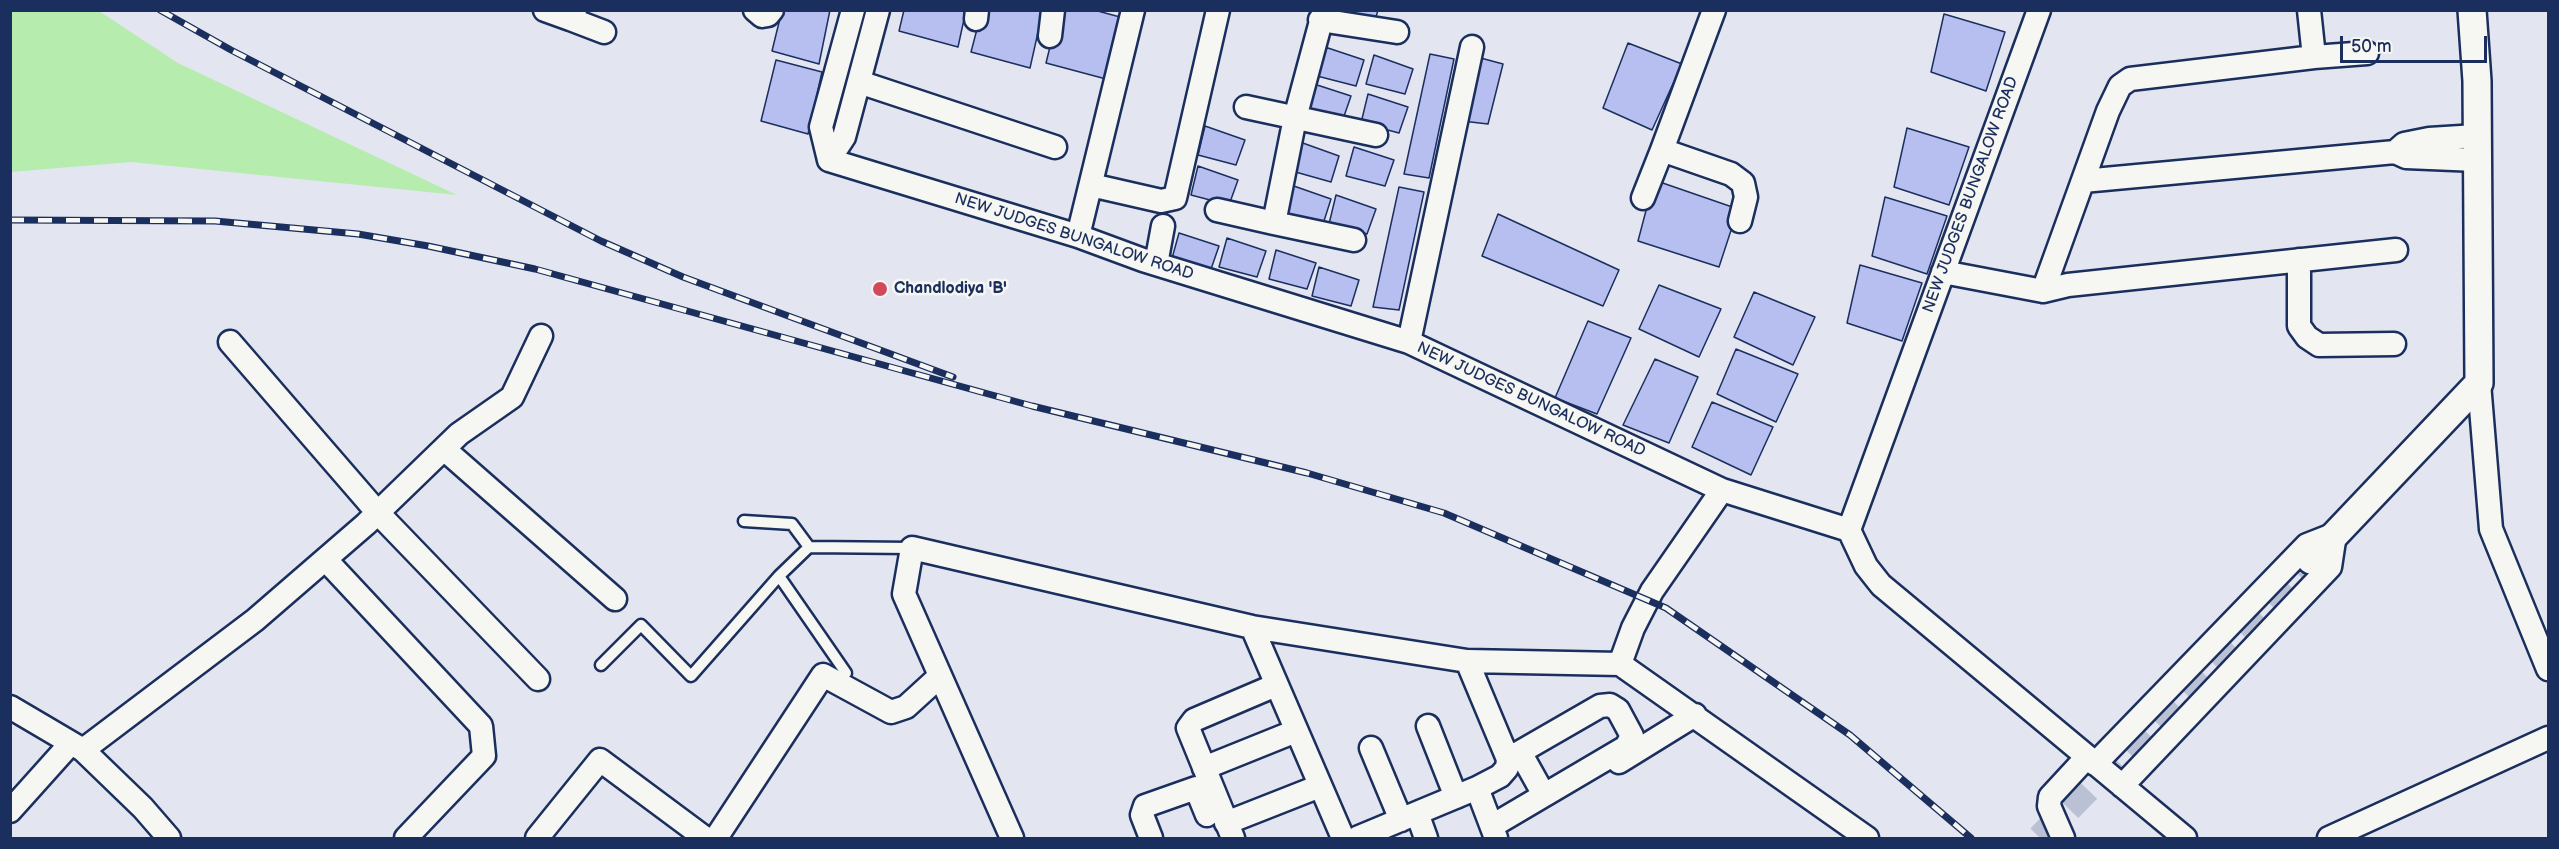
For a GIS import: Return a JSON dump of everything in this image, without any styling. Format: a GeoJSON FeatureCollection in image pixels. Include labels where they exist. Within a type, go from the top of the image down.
{"type":"FeatureCollection","features":[{"type":"Feature","properties":{"kind":"street"},"geometry":{"type":"LineString","coordinates":[[545,10],[573,15],[604,32]]}},
{"type":"Feature","properties":{"kind":"street"},"geometry":{"type":"LineString","coordinates":[[755,10],[762,16],[768,15],[772,10]]}},
{"type":"Feature","properties":{"kind":"street"},"geometry":{"type":"LineString","coordinates":[[829,160],[821,127],[853,10]]}},
{"type":"Feature","properties":{"kind":"street"},"geometry":{"type":"LineString","coordinates":[[829,160],[844,137],[878,10]]}},
{"type":"Feature","properties":{"kind":"street"},"geometry":{"type":"LineString","coordinates":[[1050,36],[1053,10]]}},
{"type":"Feature","properties":{"kind":"street"},"geometry":{"type":"LineString","coordinates":[[1078,236],[1133,10]]}},
{"type":"Feature","properties":{"kind":"street"},"geometry":{"type":"LineString","coordinates":[[1091,185],[1161,201],[1175,198],[1218,10]]}},
{"type":"Feature","properties":{"kind":"street"},"geometry":{"type":"LineString","coordinates":[[1643,198],[1714,10]]}},
{"type":"Feature","properties":{"kind":"street","name":"NEW JUDGES BUNGALOW ROAD"},"geometry":{"type":"LineString","coordinates":[[829,160],[1078,236],[1156,264],[1409,342],[1722,490],[1849,530],[2039,10]]}},
{"type":"Feature","properties":{"kind":"street"},"geometry":{"type":"LineString","coordinates":[[2309,10],[2314,57]]}},
{"type":"Feature","properties":{"kind":"street"},"geometry":{"type":"LineString","coordinates":[[2472,10],[2477,81],[2479,382],[2491,529],[2548,669]]}},
{"type":"Feature","properties":{"kind":"street"},"geometry":{"type":"LineString","coordinates":[[1274,223],[1295,118],[1322,15],[1397,32]]}},
{"type":"Feature","properties":{"kind":"street"},"geometry":{"type":"LineString","coordinates":[[1409,342],[1472,47]]}},
{"type":"Feature","properties":{"kind":"street"},"geometry":{"type":"LineString","coordinates":[[2043,291],[2108,111],[2120,87],[2130,79],[2367,52]]}},
{"type":"Feature","properties":{"kind":"street"},"geometry":{"type":"LineString","coordinates":[[859,82],[1055,147]]}},
{"type":"Feature","properties":{"kind":"street"},"geometry":{"type":"LineString","coordinates":[[1246,107],[1376,135]]}},
{"type":"Feature","properties":{"kind":"street"},"geometry":{"type":"LineString","coordinates":[[2083,181],[2396,152],[2404,144],[2429,139],[2477,148]]}},
{"type":"Feature","properties":{"kind":"street"},"geometry":{"type":"LineString","coordinates":[[1662,150],[1731,174],[1743,183],[1746,197],[1740,221]]}},
{"type":"Feature","properties":{"kind":"street"},"geometry":{"type":"LineString","coordinates":[[1218,210],[1354,240]]}},
{"type":"Feature","properties":{"kind":"street"},"geometry":{"type":"LineString","coordinates":[[1156,264],[1163,226]]}},
{"type":"Feature","properties":{"kind":"street"},"geometry":{"type":"LineString","coordinates":[[1943,272],[2043,291],[2068,285],[2396,250]]}},
{"type":"Feature","properties":{"kind":"street"},"geometry":{"type":"LineString","coordinates":[[2299,260],[2299,326],[2307,337],[2319,345],[2394,344]]}},
{"type":"Feature","properties":{"kind":"street"},"geometry":{"type":"LineString","coordinates":[[10,811],[77,746],[255,620],[378,513],[459,434],[512,397],[541,336]]}},
{"type":"Feature","properties":{"kind":"street"},"geometry":{"type":"LineString","coordinates":[[230,342],[378,513],[538,679]]}},
{"type":"Feature","properties":{"kind":"street"},"geometry":{"type":"LineString","coordinates":[[2311,560],[2479,382]]}},
{"type":"Feature","properties":{"kind":"street"},"geometry":{"type":"LineString","coordinates":[[444,448],[615,599]]}},
{"type":"Feature","properties":{"kind":"street"},"geometry":{"type":"LineString","coordinates":[[1620,664],[1633,628],[1653,591],[1722,490]]}},
{"type":"Feature","properties":{"kind":"street"},"geometry":{"type":"LineString","coordinates":[[1849,530],[1866,566],[1881,585],[2185,838]]}},
{"type":"Feature","properties":{"kind":"street"},"geometry":{"type":"LineString","coordinates":[[2063,838],[2049,806],[2050,797],[2091,760],[2307,545],[2336,534]]}},
{"type":"Feature","properties":{"kind":"street"},"geometry":{"type":"LineString","coordinates":[[2122,786],[2330,567],[2336,534]]}},
{"type":"Feature","properties":{"kind":"street"},"geometry":{"type":"LineString","coordinates":[[1012,838],[904,594],[912,549],[1252,627],[1467,661],[1620,664],[1867,838]]}},
{"type":"Feature","properties":{"kind":"street"},"geometry":{"type":"LineString","coordinates":[[326,560],[481,726],[484,756],[406,838]]}},
{"type":"Feature","properties":{"kind":"street"},"geometry":{"type":"LineString","coordinates":[[1252,627],[1320,786],[1358,838],[1500,776],[1508,768],[1514,756],[1600,706],[1610,705],[1618,710],[1632,736],[1626,747],[1550,798]]}},
{"type":"Feature","properties":{"kind":"street"},"geometry":{"type":"LineString","coordinates":[[1467,661],[1514,756],[1550,798]]}},
{"type":"Feature","properties":{"kind":"street"},"geometry":{"type":"LineString","coordinates":[[716,838],[823,675],[891,712],[906,706],[940,676]]}},
{"type":"Feature","properties":{"kind":"street"},"geometry":{"type":"LineString","coordinates":[[1225,833],[1188,728],[1190,723],[1276,685]]}},
{"type":"Feature","properties":{"kind":"street"},"geometry":{"type":"LineString","coordinates":[[10,707],[77,746],[142,808],[169,838]]}},
{"type":"Feature","properties":{"kind":"street"},"geometry":{"type":"LineString","coordinates":[[1477,788],[1494,832],[1695,715]]}},
{"type":"Feature","properties":{"kind":"street"},"geometry":{"type":"LineString","coordinates":[[1428,726],[1456,796]]}},
{"type":"Feature","properties":{"kind":"street"},"geometry":{"type":"LineString","coordinates":[[1204,768],[1296,730]]}},
{"type":"Feature","properties":{"kind":"street"},"geometry":{"type":"LineString","coordinates":[[2329,838],[2548,738]]}},
{"type":"Feature","properties":{"kind":"street"},"geometry":{"type":"LineString","coordinates":[[1371,748],[1409,817],[1426,838]]}},
{"type":"Feature","properties":{"kind":"street"},"geometry":{"type":"LineString","coordinates":[[537,838],[599,759],[705,838]]}},
{"type":"Feature","properties":{"kind":"street"},"geometry":{"type":"LineString","coordinates":[[1225,833],[1320,786]]}},
{"type":"Feature","properties":{"kind":"street"},"geometry":{"type":"LineString","coordinates":[[1151,838],[1142,815],[1145,806],[1192,788],[1199,793],[1225,833]]}},
{"type":"Feature","properties":{"kind":"lane"},"geometry":{"type":"LineString","coordinates":[[744,521],[792,524],[809,547]]}},
{"type":"Feature","properties":{"kind":"lane"},"geometry":{"type":"LineString","coordinates":[[601,665],[641,625],[691,676],[779,576],[809,547],[912,549]]}},
{"type":"Feature","properties":{"kind":"lane"},"geometry":{"type":"LineString","coordinates":[[779,576],[846,673]]}},
{"type":"Feature","properties":{"kind":"green space"},"geometry":{"type":"Polygon","coordinates":[[[11,10],[99,11],[178,63],[457,195],[131,162],[11,172],[11,10]]]}},
{"type":"Feature","properties":{"kind":"building"},"geometry":{"type":"Polygon","coordinates":[[[782,10],[830,10],[819,64],[772,51],[782,10]]]}},
{"type":"Feature","properties":{"kind":"building"},"geometry":{"type":"Polygon","coordinates":[[[904,10],[966,10],[958,47],[899,31],[904,10]]]}},
{"type":"Feature","properties":{"kind":"building"},"geometry":{"type":"Polygon","coordinates":[[[982,10],[1043,10],[1030,68],[971,52],[982,10]]]}},
{"type":"Feature","properties":{"kind":"building"},"geometry":{"type":"Polygon","coordinates":[[[1059,10],[1094,10],[1120,17],[1106,79],[1046,63],[1059,10]]]}},
{"type":"Feature","properties":{"kind":"building"},"geometry":{"type":"Polygon","coordinates":[[[1352,10],[1378,10],[1376,17],[1351,14],[1352,10]]]}},
{"type":"Feature","properties":{"kind":"building"},"geometry":{"type":"Polygon","coordinates":[[[1944,14],[2005,32],[1986,91],[1931,72],[1944,14]]]}},
{"type":"Feature","properties":{"kind":"building"},"geometry":{"type":"Polygon","coordinates":[[[1628,43],[1682,64],[1652,130],[1603,108],[1628,43]]]}},
{"type":"Feature","properties":{"kind":"building"},"geometry":{"type":"Polygon","coordinates":[[[1325,47],[1364,60],[1356,86],[1317,76],[1325,47]]]}},
{"type":"Feature","properties":{"kind":"building"},"geometry":{"type":"Polygon","coordinates":[[[1430,54],[1454,59],[1429,178],[1404,174],[1430,54]]]}},
{"type":"Feature","properties":{"kind":"building"},"geometry":{"type":"Polygon","coordinates":[[[1374,55],[1413,69],[1405,94],[1366,84],[1374,55]]]}},
{"type":"Feature","properties":{"kind":"building"},"geometry":{"type":"Polygon","coordinates":[[[1477,57],[1503,64],[1488,124],[1462,121],[1477,57]]]}},
{"type":"Feature","properties":{"kind":"building"},"geometry":{"type":"Polygon","coordinates":[[[776,60],[822,72],[808,134],[761,121],[776,60]]]}},
{"type":"Feature","properties":{"kind":"building"},"geometry":{"type":"Polygon","coordinates":[[[1311,83],[1351,96],[1342,122],[1303,112],[1311,83]]]}},
{"type":"Feature","properties":{"kind":"building"},"geometry":{"type":"Polygon","coordinates":[[[1368,94],[1408,107],[1399,133],[1361,123],[1368,94]]]}},
{"type":"Feature","properties":{"kind":"building"},"geometry":{"type":"Polygon","coordinates":[[[1205,126],[1245,140],[1236,165],[1198,155],[1205,126]]]}},
{"type":"Feature","properties":{"kind":"building"},"geometry":{"type":"Polygon","coordinates":[[[1907,128],[1969,147],[1949,205],[1894,187],[1907,128]]]}},
{"type":"Feature","properties":{"kind":"building"},"geometry":{"type":"Polygon","coordinates":[[[1300,142],[1339,156],[1331,182],[1292,171],[1300,142]]]}},
{"type":"Feature","properties":{"kind":"building"},"geometry":{"type":"Polygon","coordinates":[[[1354,147],[1394,160],[1385,186],[1346,176],[1354,147]]]}},
{"type":"Feature","properties":{"kind":"building"},"geometry":{"type":"Polygon","coordinates":[[[1198,166],[1238,180],[1229,205],[1191,195],[1198,166]]]}},
{"type":"Feature","properties":{"kind":"building"},"geometry":{"type":"Polygon","coordinates":[[[1654,180],[1738,209],[1719,267],[1638,241],[1654,180]]]}},
{"type":"Feature","properties":{"kind":"building"},"geometry":{"type":"Polygon","coordinates":[[[1291,185],[1331,199],[1323,224],[1284,214],[1291,185]]]}},
{"type":"Feature","properties":{"kind":"building"},"geometry":{"type":"Polygon","coordinates":[[[1399,187],[1424,192],[1399,310],[1373,307],[1399,187]]]}},
{"type":"Feature","properties":{"kind":"building"},"geometry":{"type":"Polygon","coordinates":[[[1336,195],[1376,209],[1367,234],[1329,224],[1336,195]]]}},
{"type":"Feature","properties":{"kind":"building"},"geometry":{"type":"Polygon","coordinates":[[[1885,197],[1947,216],[1927,274],[1872,256],[1885,197]]]}},
{"type":"Feature","properties":{"kind":"building"},"geometry":{"type":"Polygon","coordinates":[[[1498,214],[1619,270],[1603,306],[1482,256],[1498,214]]]}},
{"type":"Feature","properties":{"kind":"building"},"geometry":{"type":"Polygon","coordinates":[[[1179,233],[1219,246],[1210,272],[1171,262],[1179,233]]]}},
{"type":"Feature","properties":{"kind":"building"},"geometry":{"type":"Polygon","coordinates":[[[1227,238],[1266,251],[1257,277],[1219,267],[1227,238]]]}},
{"type":"Feature","properties":{"kind":"building"},"geometry":{"type":"Polygon","coordinates":[[[1276,250],[1316,263],[1307,289],[1269,279],[1276,250]]]}},
{"type":"Feature","properties":{"kind":"building"},"geometry":{"type":"Polygon","coordinates":[[[1860,265],[1922,283],[1902,341],[1847,323],[1860,265]]]}},
{"type":"Feature","properties":{"kind":"building"},"geometry":{"type":"Polygon","coordinates":[[[1319,267],[1359,280],[1351,306],[1312,296],[1319,267]]]}},
{"type":"Feature","properties":{"kind":"building"},"geometry":{"type":"Polygon","coordinates":[[[1659,285],[1721,309],[1699,357],[1639,329],[1659,285]]]}},
{"type":"Feature","properties":{"kind":"building"},"geometry":{"type":"Polygon","coordinates":[[[1754,292],[1815,317],[1793,365],[1734,337],[1754,292]]]}},
{"type":"Feature","properties":{"kind":"building"},"geometry":{"type":"Polygon","coordinates":[[[1588,321],[1631,338],[1597,414],[1555,398],[1588,321]]]}},
{"type":"Feature","properties":{"kind":"building"},"geometry":{"type":"Polygon","coordinates":[[[1736,349],[1798,374],[1776,422],[1717,394],[1736,349]]]}},
{"type":"Feature","properties":{"kind":"building"},"geometry":{"type":"Polygon","coordinates":[[[1655,359],[1698,377],[1669,443],[1623,425],[1655,359]]]}},
{"type":"Feature","properties":{"kind":"building"},"geometry":{"type":"Polygon","coordinates":[[[1712,402],[1773,427],[1751,475],[1692,447],[1712,402]]]}},
{"type":"Feature","properties":{"kind":"tunnel"},"geometry":{"type":"LineString","coordinates":[[2040,838],[2311,560]]}},
{"type":"Feature","properties":{"kind":"railway"},"geometry":{"type":"LineString","coordinates":[[160,10],[231,50],[601,241],[683,277],[953,377]]}},
{"type":"Feature","properties":{"kind":"railway"},"geometry":{"type":"LineString","coordinates":[[10,220],[215,221],[358,234],[428,246],[535,269],[1032,406],[1307,473],[1444,513],[1666,608],[1850,735],[1971,838]]}},
{"type":"Feature","properties":{"kind":"place","name":"Chandlodiya 'B'"},"geometry":{"type":"Point","coordinates":[880,289]}}]}
